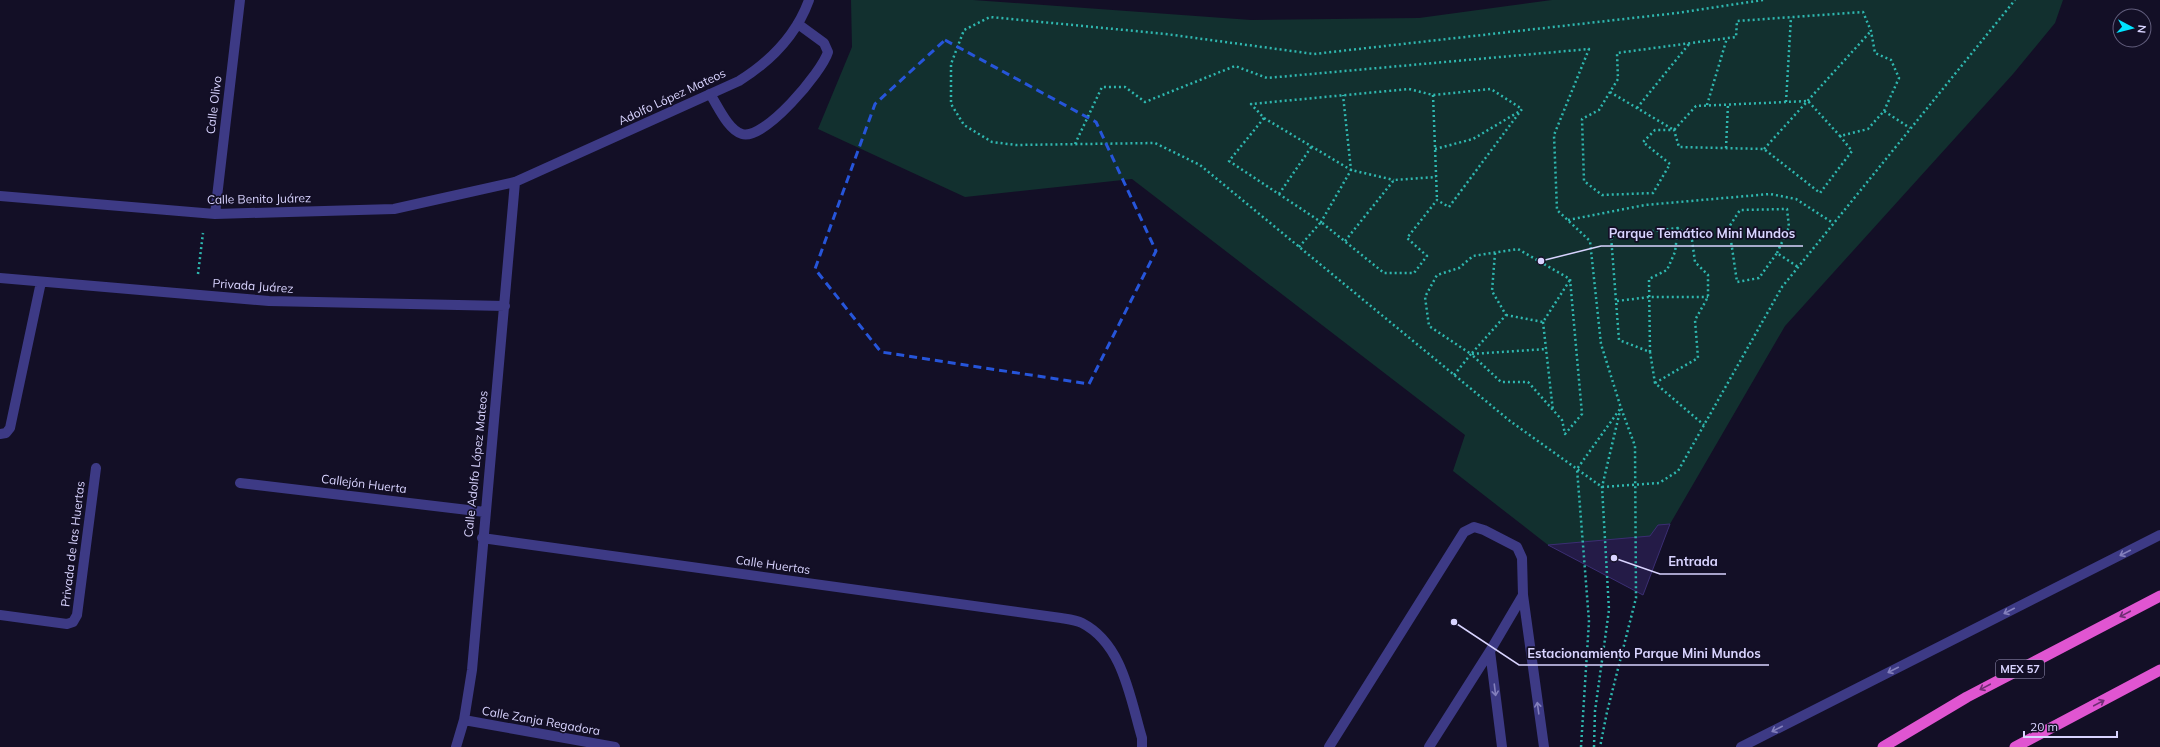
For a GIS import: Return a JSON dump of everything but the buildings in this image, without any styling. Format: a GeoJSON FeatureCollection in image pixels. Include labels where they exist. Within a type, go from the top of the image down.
{"type":"FeatureCollection","features":[{"type":"Feature","properties":{"kind":"highway","name":"MEX 57"},"geometry":{"type":"LineString","coordinates":[[1883,747],[1967,697],[2160,596]]}},
{"type":"Feature","properties":{"kind":"highway"},"geometry":{"type":"LineString","coordinates":[[2015,747],[2160,670]]}},
{"type":"Feature","properties":{"kind":"street","name":"Calle Olivo"},"geometry":{"type":"LineString","coordinates":[[215,214],[240,0]]}},
{"type":"Feature","properties":{"kind":"street","name":"Adolfo López Mateos"},"geometry":{"type":"LineString","coordinates":[[515,182],[739,81],[771,59],[798,24],[809,0]]}},
{"type":"Feature","properties":{"kind":"street"},"geometry":{"type":"LineString","coordinates":[[710,94],[734,130],[743,135],[753,133],[778,115],[806,88],[825,61],[828,52],[824,43],[798,24]]}},
{"type":"Feature","properties":{"kind":"street","name":"Calle Benito Juárez"},"geometry":{"type":"LineString","coordinates":[[0,196],[215,214],[394,209],[515,182]]}},
{"type":"Feature","properties":{"kind":"street","name":"Calle Adolfo López Mateos"},"geometry":{"type":"LineString","coordinates":[[456,747],[464,720],[472,670],[482,538],[505,306],[515,182]]}},
{"type":"Feature","properties":{"kind":"street","name":"Privada Juárez"},"geometry":{"type":"LineString","coordinates":[[0,278],[269,301],[505,306]]}},
{"type":"Feature","properties":{"kind":"street"},"geometry":{"type":"LineString","coordinates":[[3,433],[10,428],[41,282]]}},
{"type":"Feature","properties":{"kind":"street","name":"Privada de las Huertas"},"geometry":{"type":"LineString","coordinates":[[0,615],[67,624],[73,622],[77,615],[96,468]]}},
{"type":"Feature","properties":{"kind":"street","name":"Callejón Huerta"},"geometry":{"type":"LineString","coordinates":[[240,483],[485,512]]}},
{"type":"Feature","properties":{"kind":"street"},"geometry":{"type":"LineString","coordinates":[[1329,747],[1464,532],[1474,527],[1479,528],[1517,547],[1522,558],[1523,595],[1544,747]]}},
{"type":"Feature","properties":{"kind":"street"},"geometry":{"type":"LineString","coordinates":[[1741,747],[2160,535]]}},
{"type":"Feature","properties":{"kind":"street","name":"Calle Huertas"},"geometry":{"type":"LineString","coordinates":[[482,538],[1061,618],[1081,623],[1097,634],[1114,652],[1124,677],[1142,738],[1142,747]]}},
{"type":"Feature","properties":{"kind":"street"},"geometry":{"type":"LineString","coordinates":[[1429,747],[1490,651],[1523,595]]}},
{"type":"Feature","properties":{"kind":"street"},"geometry":{"type":"LineString","coordinates":[[1490,651],[1502,747]]}},
{"type":"Feature","properties":{"kind":"street","name":"Calle Zanja Regadora"},"geometry":{"type":"LineString","coordinates":[[464,720],[614,747]]}},
{"type":"Feature","properties":{"kind":"path"},"geometry":{"type":"LineString","coordinates":[[1763,0],[1677,13],[1314,54],[1166,34],[990,18],[964,30],[951,64],[951,104],[964,125],[992,142],[1016,145],[1155,143],[1200,165],[1510,421],[1577,469],[1602,486],[1659,483],[1678,471],[1782,287],[2015,0]]}},
{"type":"Feature","properties":{"kind":"path"},"geometry":{"type":"LineString","coordinates":[[1808,101],[1696,106],[1674,130],[1655,130],[1643,142],[1670,164],[1653,193],[1602,195],[1584,180],[1582,119],[1599,110],[1618,79],[1617,53],[1736,37],[1737,21],[1863,12],[1871,31],[1875,53],[1891,60],[1899,78],[1884,111],[1868,129],[1840,136]]}},
{"type":"Feature","properties":{"kind":"path"},"geometry":{"type":"LineString","coordinates":[[1786,102],[1791,17]]}},
{"type":"Feature","properties":{"kind":"path"},"geometry":{"type":"LineString","coordinates":[[1764,149],[1871,31]]}},
{"type":"Feature","properties":{"kind":"path"},"geometry":{"type":"LineString","coordinates":[[1707,105],[1727,38]]}},
{"type":"Feature","properties":{"kind":"path"},"geometry":{"type":"LineString","coordinates":[[1637,108],[1689,44]]}},
{"type":"Feature","properties":{"kind":"path"},"geometry":{"type":"LineString","coordinates":[[1075,144],[1102,87],[1125,87],[1145,102],[1235,66],[1267,78],[1589,49],[1554,134],[1557,210],[1590,241],[1601,344],[1621,408],[1635,446],[1636,484],[1636,598],[1607,712],[1600,747]]}},
{"type":"Feature","properties":{"kind":"path"},"geometry":{"type":"LineString","coordinates":[[1436,177],[1394,180],[1351,170],[1264,118],[1251,104],[1409,89],[1433,95],[1491,89],[1522,109]]}},
{"type":"Feature","properties":{"kind":"path"},"geometry":{"type":"LineString","coordinates":[[1610,92],[1674,130],[1679,147],[1764,149],[1820,193],[1852,151],[1808,101]]}},
{"type":"Feature","properties":{"kind":"path"},"geometry":{"type":"LineString","coordinates":[[1299,247],[1322,222],[1351,170],[1343,95]]}},
{"type":"Feature","properties":{"kind":"path"},"geometry":{"type":"LineString","coordinates":[[1264,118],[1229,161],[1322,222],[1384,273],[1414,273],[1426,256],[1407,238],[1437,200],[1433,95]]}},
{"type":"Feature","properties":{"kind":"path"},"geometry":{"type":"LineString","coordinates":[[1726,148],[1728,104]]}},
{"type":"Feature","properties":{"kind":"path"},"geometry":{"type":"LineString","coordinates":[[1435,150],[1473,139],[1522,109]]}},
{"type":"Feature","properties":{"kind":"path"},"geometry":{"type":"LineString","coordinates":[[1437,200],[1449,207],[1522,109]]}},
{"type":"Feature","properties":{"kind":"path"},"geometry":{"type":"LineString","coordinates":[[1884,111],[1910,128]]}},
{"type":"Feature","properties":{"kind":"path"},"geometry":{"type":"LineString","coordinates":[[1279,194],[1312,146]]}},
{"type":"Feature","properties":{"kind":"path"},"geometry":{"type":"LineString","coordinates":[[1345,241],[1394,180]]}},
{"type":"Feature","properties":{"kind":"path"},"geometry":{"type":"LineString","coordinates":[[1568,220],[1644,205],[1770,194],[1796,199],[1833,223]]}},
{"type":"Feature","properties":{"kind":"path"},"geometry":{"type":"LineString","coordinates":[[1740,210],[1787,210],[1788,227],[1776,253],[1759,278],[1736,282],[1729,227],[1740,210]]}},
{"type":"Feature","properties":{"kind":"path"},"geometry":{"type":"LineString","coordinates":[[1678,228],[1675,252],[1667,270],[1650,279],[1650,352],[1655,383],[1704,425]]}},
{"type":"Feature","properties":{"kind":"path"},"geometry":{"type":"LineString","coordinates":[[1650,352],[1619,340],[1611,236],[1678,228],[1692,240],[1695,262],[1708,275],[1708,297],[1695,320],[1698,358],[1655,383]]}},
{"type":"Feature","properties":{"kind":"path"},"geometry":{"type":"LineString","coordinates":[[196,295],[203,233]]}},
{"type":"Feature","properties":{"kind":"path"},"geometry":{"type":"LineString","coordinates":[[1518,249],[1570,278],[1582,414],[1565,434],[1562,420],[1528,382],[1500,382],[1471,354],[1429,326],[1425,297],[1437,274],[1459,268],[1473,256],[1518,249]]}},
{"type":"Feature","properties":{"kind":"path"},"geometry":{"type":"LineString","coordinates":[[1495,253],[1492,291],[1506,314],[1543,322]]}},
{"type":"Feature","properties":{"kind":"path"},"geometry":{"type":"LineString","coordinates":[[1776,253],[1798,267]]}},
{"type":"Feature","properties":{"kind":"path"},"geometry":{"type":"LineString","coordinates":[[1553,411],[1543,322],[1570,278]]}},
{"type":"Feature","properties":{"kind":"path"},"geometry":{"type":"LineString","coordinates":[[1617,301],[1649,297],[1708,297]]}},
{"type":"Feature","properties":{"kind":"path"},"geometry":{"type":"LineString","coordinates":[[1454,375],[1506,314]]}},
{"type":"Feature","properties":{"kind":"path"},"geometry":{"type":"LineString","coordinates":[[1471,354],[1547,349]]}},
{"type":"Feature","properties":{"kind":"path"},"geometry":{"type":"LineString","coordinates":[[1581,747],[1589,621],[1577,469],[1621,408]]}},
{"type":"Feature","properties":{"kind":"path"},"geometry":{"type":"LineString","coordinates":[[1594,747],[1595,711],[1609,610],[1602,486],[1621,408]]}},
{"type":"Feature","properties":{"kind":"highlighted area"},"geometry":{"type":"Polygon","coordinates":[[[945,40],[1096,122],[1156,251],[1089,384],[881,352],[815,269],[875,104],[945,40]]]}},
{"type":"Feature","properties":{"kind":"green space"},"geometry":{"type":"Polygon","coordinates":[[[851,0],[973,0],[1251,20],[1419,18],[1552,0],[2063,0],[2055,23],[2013,74],[1785,326],[1670,524],[1643,595],[1548,545],[1453,471],[1465,435],[1132,179],[965,197],[818,129],[852,47],[851,0]]]}},
{"type":"Feature","properties":{"kind":"place","name":"Parque Temático Mini Mundos"},"geometry":{"type":"Point","coordinates":[1541,261]}},
{"type":"Feature","properties":{"kind":"place","name":"Entrada"},"geometry":{"type":"Point","coordinates":[1614,558]}},
{"type":"Feature","properties":{"kind":"place","name":"Estacionamiento Parque Mini Mundos"},"geometry":{"type":"Point","coordinates":[1454,622]}}]}
